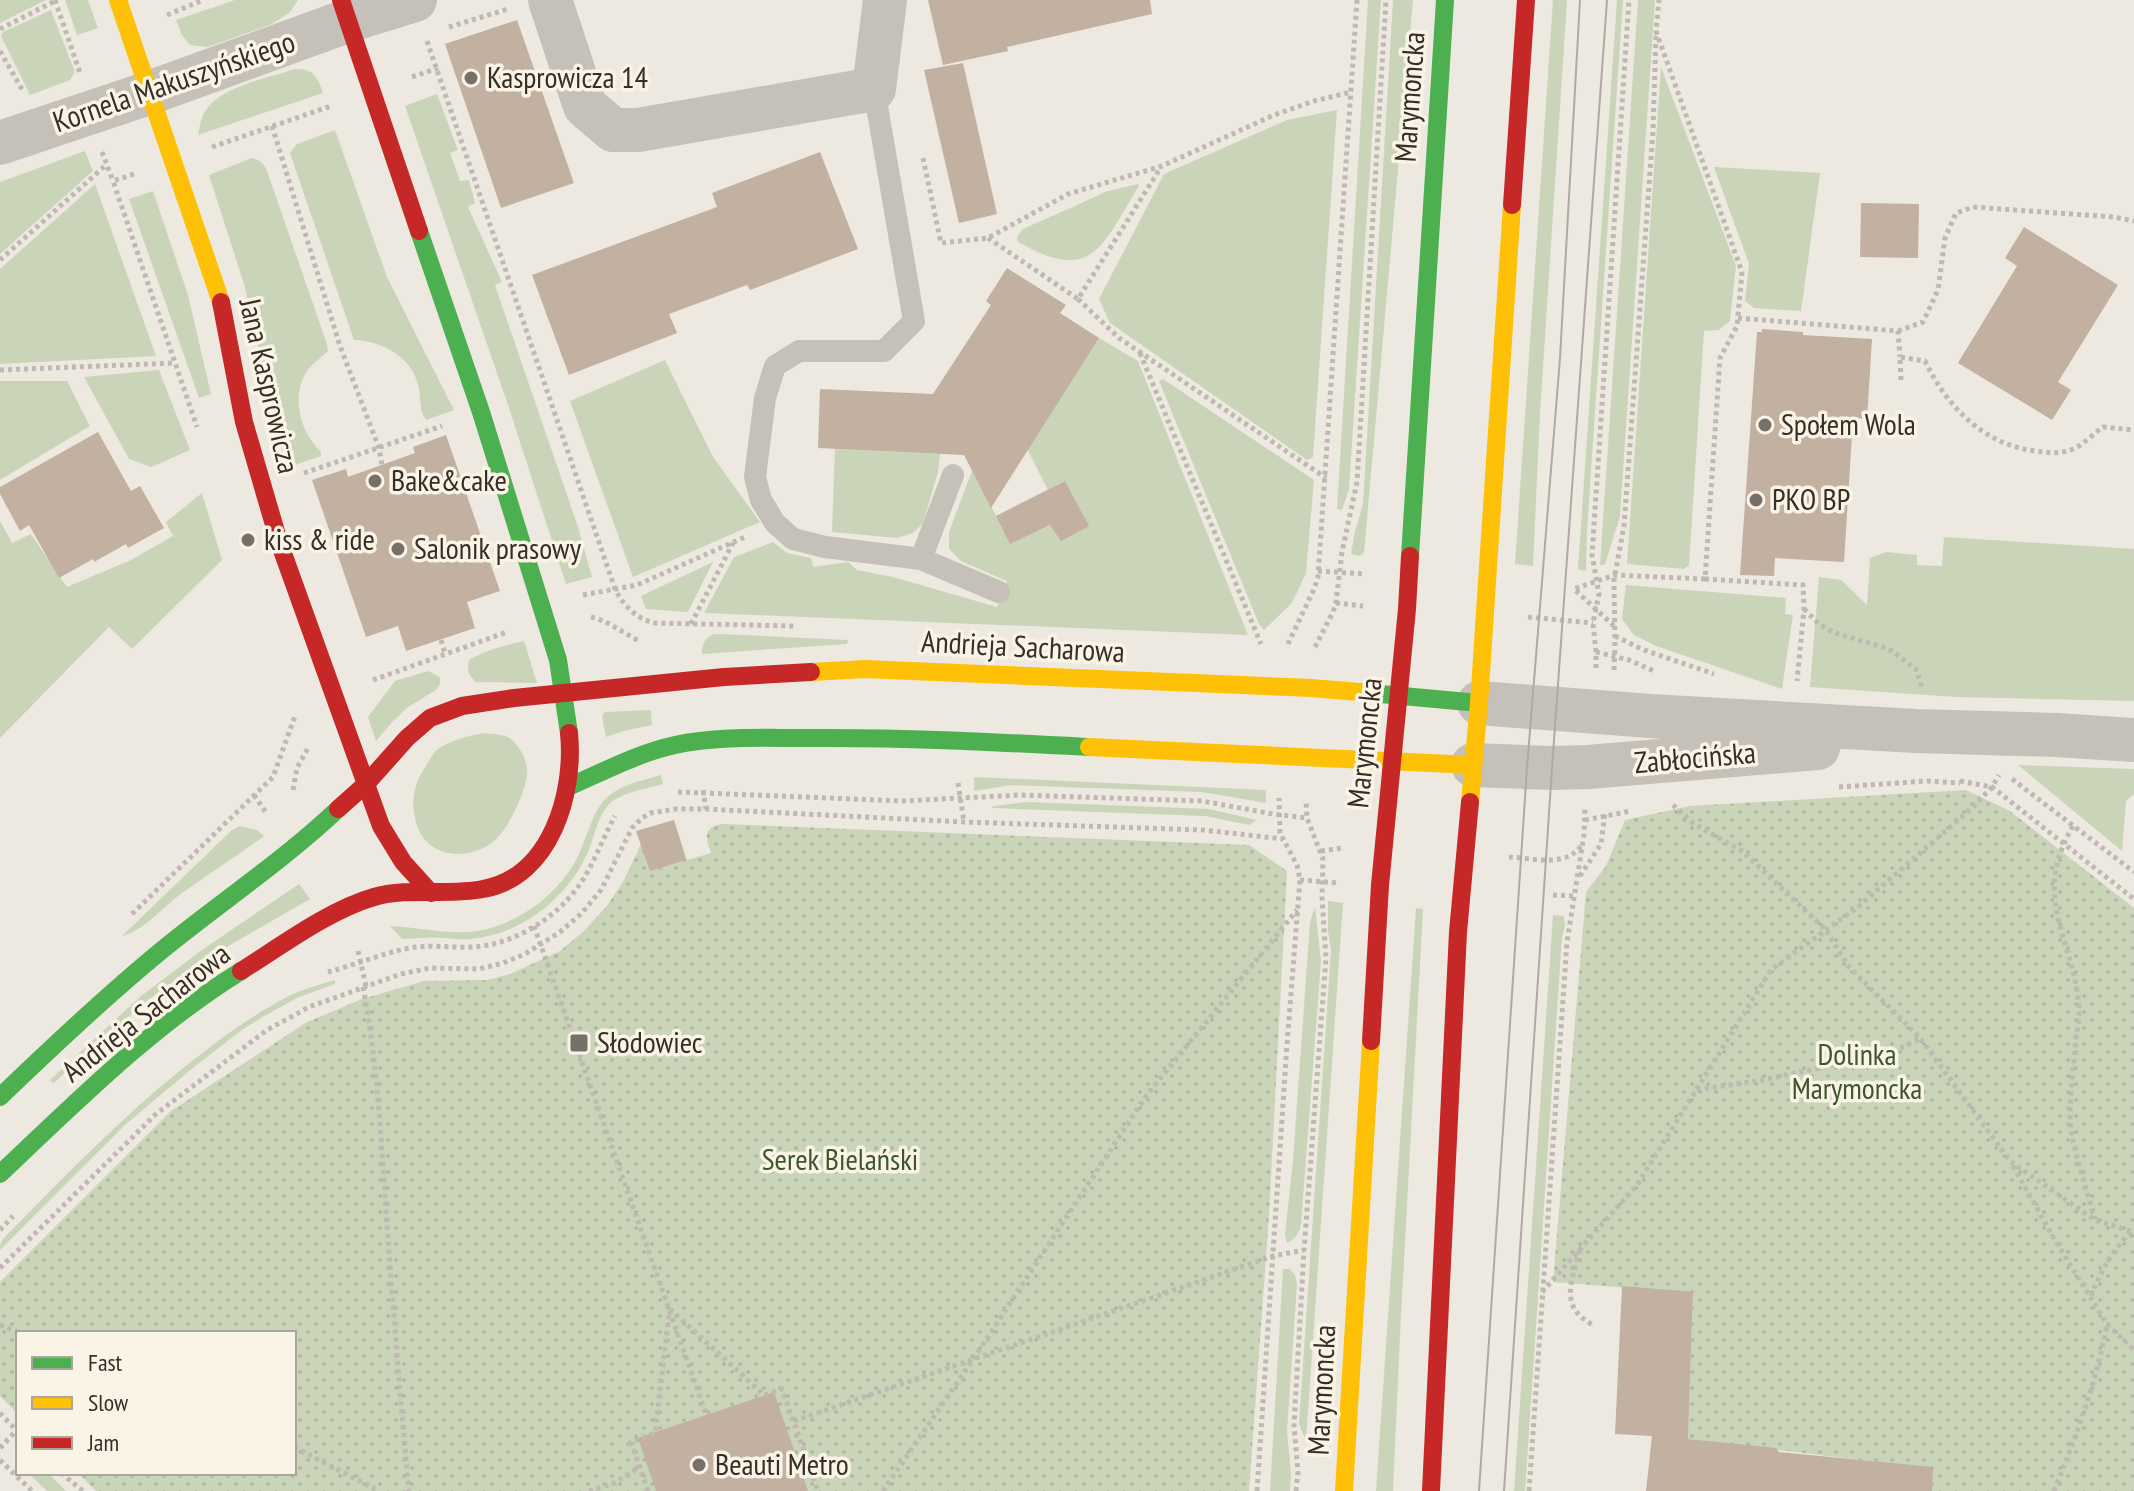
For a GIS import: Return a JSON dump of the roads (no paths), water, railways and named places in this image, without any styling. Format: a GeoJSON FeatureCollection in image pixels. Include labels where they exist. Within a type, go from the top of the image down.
{"type":"FeatureCollection","features":[{"type":"Feature","properties":{"kind":"street","name":"Jana Kasprowicza"},"geometry":{"type":"LineString","coordinates":[[118,0],[224,310],[244,422],[279,542],[366,784]]}},
{"type":"Feature","properties":{"kind":"street","name":"Kornela Makuszyńskiego"},"geometry":{"type":"LineString","coordinates":[[0,143],[149,93],[344,10],[415,0]]}},
{"type":"Feature","properties":{"kind":"street"},"geometry":{"type":"LineString","coordinates":[[550,0],[585,106],[613,130],[638,130],[874,89],[885,0]]}},
{"type":"Feature","properties":{"kind":"street","name":"Marymoncka"},"geometry":{"type":"LineString","coordinates":[[1344,1491],[1380,885],[1407,609],[1445,0]]}},
{"type":"Feature","properties":{"kind":"street"},"geometry":{"type":"LineString","coordinates":[[1431,1491],[1458,932],[1479,703],[1526,0]]}},
{"type":"Feature","properties":{"kind":"street"},"geometry":{"type":"LineString","coordinates":[[344,10],[481,412],[558,660],[565,694],[570,744],[568,787],[552,831],[522,873],[493,888],[431,893],[408,872],[393,849],[366,784],[407,738],[430,718],[462,706],[565,694]]}},
{"type":"Feature","properties":{"kind":"street","name":"Andrieja Sacharowa"},"geometry":{"type":"LineString","coordinates":[[565,694],[724,677],[865,669],[1311,688],[1479,703]]}},
{"type":"Feature","properties":{"kind":"street","name":"Zabłocińska"},"geometry":{"type":"LineString","coordinates":[[1479,703],[1665,717],[1920,712],[1962,747],[2056,735],[2134,740]]}},
{"type":"Feature","properties":{"kind":"street","name":"Zabłocińska"},"geometry":{"type":"LineString","coordinates":[[1473,765],[1552,768],[1608,766],[1853,745],[1920,712]]}},
{"type":"Feature","properties":{"kind":"street"},"geometry":{"type":"LineString","coordinates":[[568,787],[655,750],[708,741],[753,739],[878,737],[1473,765]]}},
{"type":"Feature","properties":{"kind":"street","name":"Andrieja Sacharowa"},"geometry":{"type":"LineString","coordinates":[[0,1097],[56,1043],[156,956],[293,850],[366,784]]}},
{"type":"Feature","properties":{"kind":"street","name":"Andrieja Sacharowa"},"geometry":{"type":"LineString","coordinates":[[3,1172],[112,1069],[207,992],[356,903],[387,894],[431,893]]}},
{"type":"Feature","properties":{"kind":"lane"},"geometry":{"type":"LineString","coordinates":[[874,89],[914,321],[884,351],[799,351],[775,366],[765,398],[755,477],[761,500],[775,523],[793,539],[825,547],[921,559],[999,592]]}},
{"type":"Feature","properties":{"kind":"lane"},"geometry":{"type":"LineString","coordinates":[[921,559],[953,475]]}},
{"type":"Feature","properties":{"kind":"tram line"},"geometry":{"type":"LineString","coordinates":[[1479,1491],[1527,768],[1560,358],[1580,0]]}},
{"type":"Feature","properties":{"kind":"tram line"},"geometry":{"type":"LineString","coordinates":[[1504,1491],[1607,0]]}},
{"type":"Feature","properties":{"kind":"place","name":"Kasprowicza 14"},"geometry":{"type":"Point","coordinates":[471,78]}},
{"type":"Feature","properties":{"kind":"place","name":"Społem Wola"},"geometry":{"type":"Point","coordinates":[1765,425]}},
{"type":"Feature","properties":{"kind":"place","name":"Bake&cake"},"geometry":{"type":"Point","coordinates":[375,481]}},
{"type":"Feature","properties":{"kind":"place","name":"PKO BP"},"geometry":{"type":"Point","coordinates":[1756,500]}},
{"type":"Feature","properties":{"kind":"place","name":"kiss & ride"},"geometry":{"type":"Point","coordinates":[248,540]}},
{"type":"Feature","properties":{"kind":"place","name":"Salonik prasowy"},"geometry":{"type":"Point","coordinates":[398,549]}},
{"type":"Feature","properties":{"kind":"place","name":"Słodowiec"},"geometry":{"type":"Point","coordinates":[579,1043]}},
{"type":"Feature","properties":{"kind":"place","name":"Beauti Metro"},"geometry":{"type":"Point","coordinates":[699,1465]}},
{"type":"Feature","properties":{"kind":"park label","name":"Dolinka Marymoncka"},"geometry":{"type":"Point","coordinates":[1857,1072]}},
{"type":"Feature","properties":{"kind":"park label","name":"Serek Bielański"},"geometry":{"type":"Point","coordinates":[840,1160]}}]}
